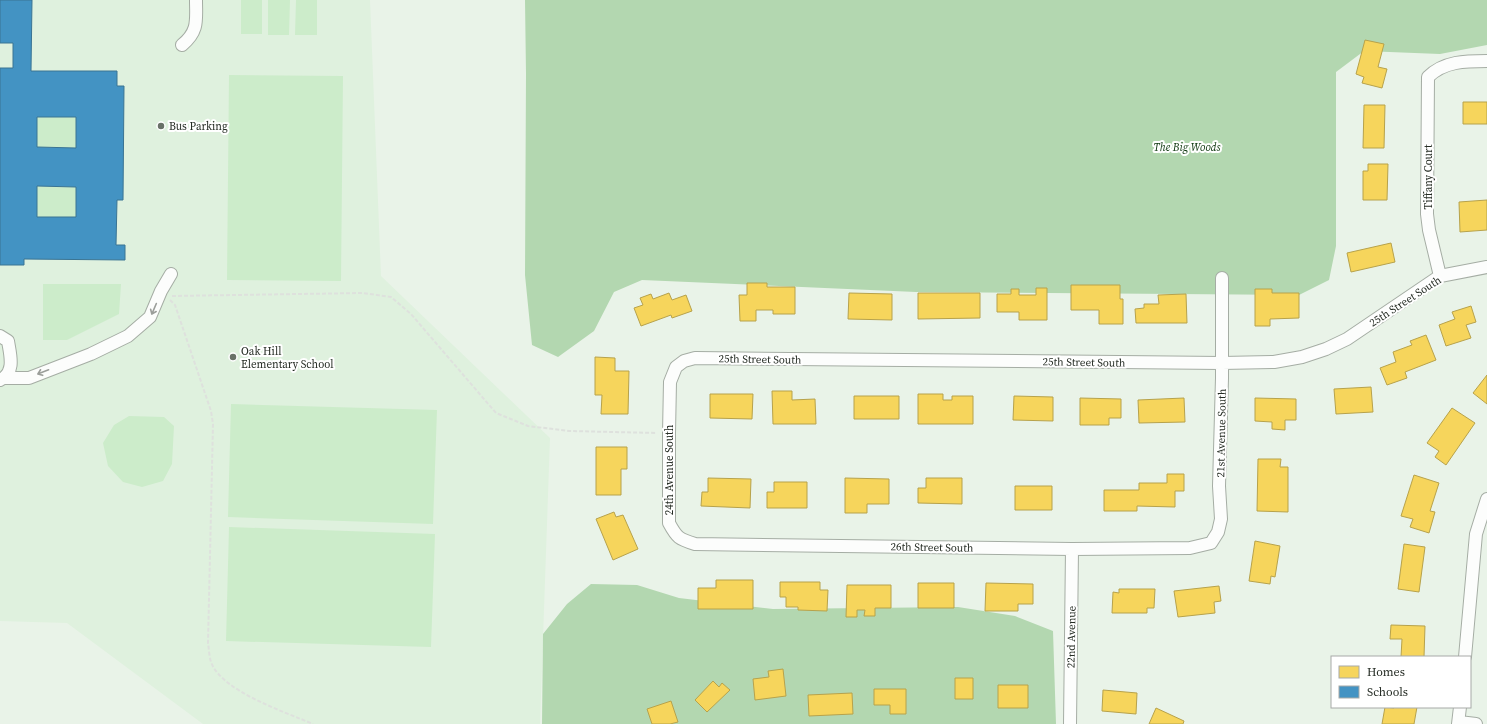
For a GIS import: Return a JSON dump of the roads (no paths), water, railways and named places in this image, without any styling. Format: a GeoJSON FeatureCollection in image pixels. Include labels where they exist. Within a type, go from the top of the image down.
{"type":"FeatureCollection","features":[{"type":"Feature","properties":{"kind":"street"},"geometry":{"type":"LineString","coordinates":[[182,45],[190,38],[196,25],[196,0]]}},
{"type":"Feature","properties":{"kind":"street","name":"Tiffany Court"},"geometry":{"type":"LineString","coordinates":[[1440,276],[1429,230],[1427,214],[1428,77],[1435,71],[1450,64],[1462,61],[1487,61]]}},
{"type":"Feature","properties":{"kind":"street","name":"25th Street South"},"geometry":{"type":"LineString","coordinates":[[670,382],[676,367],[684,361],[695,358],[1222,363],[1274,362],[1302,357],[1326,349],[1347,339],[1440,276],[1487,267]]}},
{"type":"Feature","properties":{"kind":"street"},"geometry":{"type":"LineString","coordinates":[[3,379],[29,378],[91,354],[128,336],[150,317],[161,291],[171,274]]}},
{"type":"Feature","properties":{"kind":"street","name":"21st Avenue South"},"geometry":{"type":"LineString","coordinates":[[1168,549],[1190,548],[1211,543],[1218,532],[1221,519],[1219,486],[1222,363],[1222,278]]}},
{"type":"Feature","properties":{"kind":"street"},"geometry":{"type":"LineString","coordinates":[[0,336],[8,341],[12,366],[3,379]]}},
{"type":"Feature","properties":{"kind":"street","name":"24th Avenue South"},"geometry":{"type":"LineString","coordinates":[[670,382],[670,523],[676,535],[684,541],[695,544]]}},
{"type":"Feature","properties":{"kind":"street"},"geometry":{"type":"LineString","coordinates":[[1465,656],[1476,534],[1487,499]]}},
{"type":"Feature","properties":{"kind":"street","name":"26th Street South"},"geometry":{"type":"LineString","coordinates":[[695,544],[1168,549]]}},
{"type":"Feature","properties":{"kind":"street","name":"22nd Avenue"},"geometry":{"type":"LineString","coordinates":[[1070,724],[1072,549]]}},
{"type":"Feature","properties":{"kind":"street"},"geometry":{"type":"LineString","coordinates":[[1460,708],[1458,723],[1476,724]]}},
{"type":"Feature","properties":{"kind":"place","name":"Bus Parking"},"geometry":{"type":"Point","coordinates":[161,126]}},
{"type":"Feature","properties":{"kind":"place","name":"Oak Hill Elementary School"},"geometry":{"type":"Point","coordinates":[233,357]}},
{"type":"Feature","properties":{"kind":"park label","name":"The Big Woods"},"geometry":{"type":"Point","coordinates":[1187,147]}}]}
